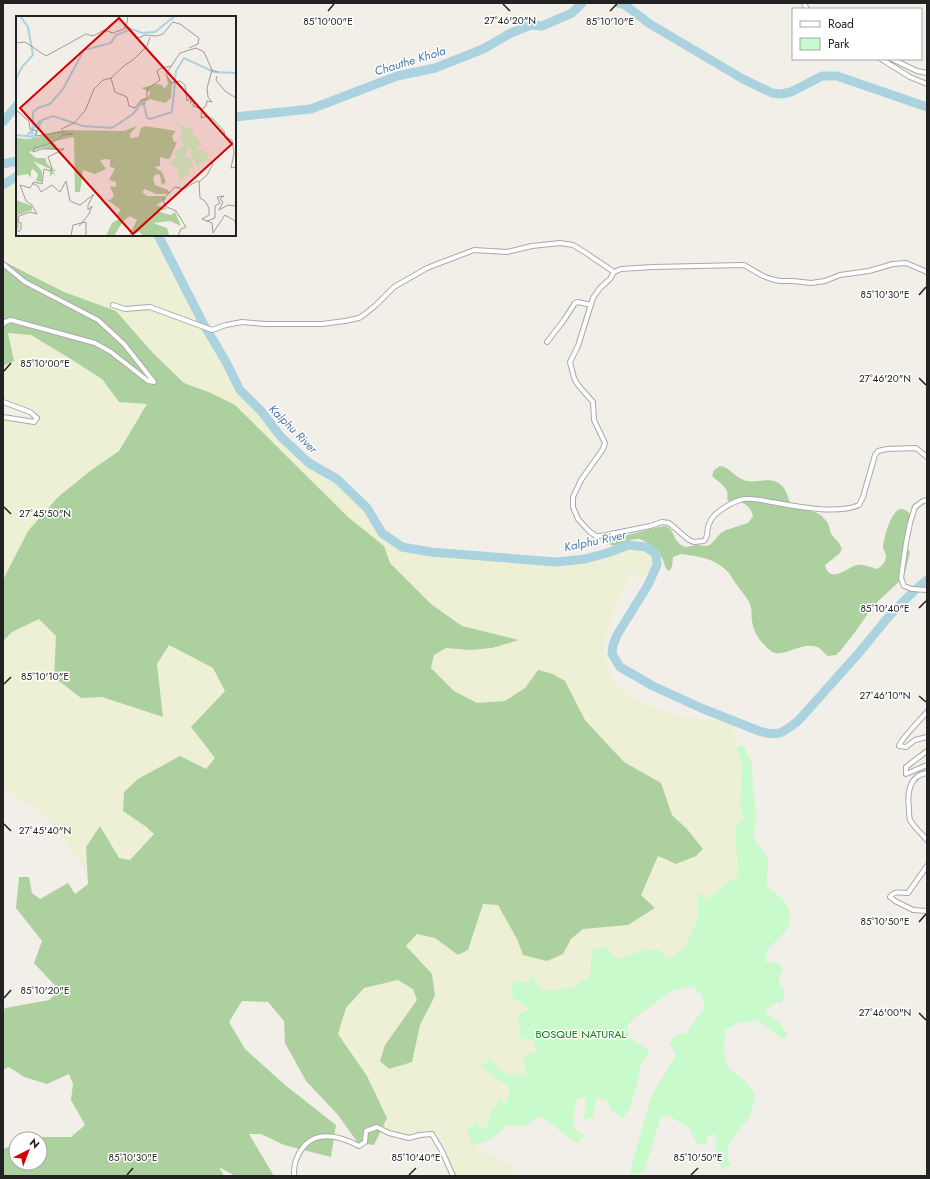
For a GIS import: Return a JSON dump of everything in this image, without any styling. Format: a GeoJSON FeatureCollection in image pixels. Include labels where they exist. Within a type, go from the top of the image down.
{"type":"FeatureCollection","features":[{"type":"Feature","properties":{"kind":"street"},"geometry":{"type":"LineString","coordinates":[[882,60],[910,77],[927,84]]}},
{"type":"Feature","properties":{"kind":"street"},"geometry":{"type":"LineString","coordinates":[[894,60],[917,72],[927,72]]}},
{"type":"Feature","properties":{"kind":"street"},"geometry":{"type":"LineString","coordinates":[[113,305],[125,309],[150,307],[212,330],[226,325],[242,322],[265,324],[322,324],[359,318],[371,310],[394,287],[428,268],[474,250],[507,252],[532,246],[560,243],[573,246],[614,272]]}},
{"type":"Feature","properties":{"kind":"street"},"geometry":{"type":"LineString","coordinates":[[927,272],[906,263],[893,264],[869,271],[811,283],[771,279],[744,265],[653,267],[621,269],[614,272],[610,279],[600,288],[593,298],[578,346],[570,362],[574,378],[578,385],[593,402],[594,420],[606,443],[576,490],[572,502],[578,519],[590,532],[596,536],[623,532],[662,522],[669,523],[689,540],[694,542],[704,541],[707,538],[708,524],[714,516],[721,510],[740,500],[762,500],[831,509],[854,507],[859,505],[864,497],[875,455],[878,451],[887,448],[916,448],[927,457]]}},
{"type":"Feature","properties":{"kind":"street"},"geometry":{"type":"LineString","coordinates":[[3,264],[25,282],[98,320],[124,344],[154,382],[148,381],[111,352],[95,343],[11,320],[5,322],[3,325]]}},
{"type":"Feature","properties":{"kind":"street"},"geometry":{"type":"LineString","coordinates":[[547,342],[574,304],[578,302],[591,305]]}},
{"type":"Feature","properties":{"kind":"street"},"geometry":{"type":"LineString","coordinates":[[3,402],[30,412],[37,418],[34,422],[3,418]]}},
{"type":"Feature","properties":{"kind":"street"},"geometry":{"type":"LineString","coordinates":[[927,500],[919,503],[915,508],[906,543],[901,578],[904,586],[912,589],[927,590]]}},
{"type":"Feature","properties":{"kind":"street"},"geometry":{"type":"LineString","coordinates":[[927,712],[902,739],[900,746],[906,747],[915,740],[927,737]]}},
{"type":"Feature","properties":{"kind":"street"},"geometry":{"type":"LineString","coordinates":[[927,751],[906,767],[906,774],[914,772],[927,765]]}},
{"type":"Feature","properties":{"kind":"street"},"geometry":{"type":"LineString","coordinates":[[927,773],[924,773],[913,782],[908,790],[910,820],[927,840]]}},
{"type":"Feature","properties":{"kind":"street"},"geometry":{"type":"LineString","coordinates":[[927,866],[908,893],[898,892],[890,897],[913,910],[927,911]]}},
{"type":"Feature","properties":{"kind":"street"},"geometry":{"type":"LineString","coordinates":[[294,1176],[295,1161],[304,1147],[315,1138],[330,1135],[340,1137],[359,1146],[365,1142],[366,1131],[377,1127],[389,1133],[409,1138],[420,1134],[432,1134],[442,1151],[453,1176]]}},
{"type":"Feature","properties":{"kind":"green space"},"geometry":{"type":"Polygon","coordinates":[[[16,177],[16,236],[159,236],[203,323],[226,362],[240,390],[262,412],[281,437],[309,463],[337,479],[367,508],[382,533],[402,547],[431,552],[556,562],[585,559],[629,545],[646,547],[656,554],[657,565],[641,580],[635,568],[617,603],[609,625],[604,647],[606,663],[615,684],[638,701],[679,716],[719,721],[730,725],[735,730],[736,747],[742,766],[740,809],[745,819],[735,827],[738,875],[708,899],[697,896],[698,917],[686,948],[669,959],[642,951],[617,959],[592,950],[590,976],[572,988],[542,991],[531,973],[529,983],[516,980],[531,1009],[521,1039],[532,1039],[539,1051],[527,1075],[514,1075],[482,1067],[510,1088],[507,1103],[497,1100],[499,1105],[492,1109],[486,1128],[479,1130],[478,1121],[467,1131],[473,1146],[513,1167],[521,1176],[453,1176],[432,1134],[409,1138],[389,1133],[383,1126],[387,1118],[367,1076],[338,1034],[346,1008],[364,987],[398,980],[413,989],[417,1000],[385,1045],[412,1062],[420,1025],[435,996],[415,958],[406,946],[418,934],[435,938],[458,955],[468,950],[483,904],[498,905],[517,939],[523,955],[563,954],[571,939],[583,928],[599,928],[655,908],[641,895],[658,856],[686,828],[672,815],[661,783],[624,762],[585,720],[565,681],[538,670],[525,688],[505,701],[477,703],[454,691],[431,668],[434,655],[446,648],[470,650],[492,648],[518,640],[462,626],[431,604],[390,563],[384,546],[348,517],[235,405],[211,393],[184,383],[152,352],[116,311],[64,292],[3,259],[3,185],[16,177]]]}},
{"type":"Feature","properties":{"kind":"green space"},"geometry":{"type":"Polygon","coordinates":[[[3,261],[64,292],[116,311],[152,352],[184,383],[211,393],[235,405],[348,517],[384,546],[390,563],[431,604],[462,626],[519,640],[492,648],[470,650],[446,648],[434,655],[431,668],[454,691],[477,703],[505,701],[525,688],[538,670],[553,674],[565,681],[585,720],[624,762],[661,783],[672,815],[686,828],[703,849],[696,856],[676,864],[658,856],[641,895],[655,908],[628,925],[583,929],[571,939],[563,954],[547,961],[523,955],[517,939],[498,905],[483,904],[468,950],[458,955],[435,938],[417,934],[406,946],[432,974],[435,996],[420,1025],[412,1062],[389,1069],[380,1061],[385,1045],[417,1000],[413,989],[398,980],[364,988],[346,1008],[338,1034],[367,1076],[387,1118],[374,1145],[358,1143],[338,1115],[306,1081],[285,1043],[284,1021],[268,1002],[242,1001],[229,1022],[245,1049],[285,1085],[336,1125],[331,1157],[284,1145],[261,1134],[249,1134],[274,1176],[235,1176],[219,1167],[224,1176],[3,1176],[3,1149],[8,1147],[8,1171],[48,1171],[48,1137],[71,1137],[85,1125],[71,1100],[73,1084],[69,1074],[47,1084],[24,1077],[9,1067],[3,1070],[3,1016],[5,1008],[49,1000],[59,990],[34,963],[42,941],[16,908],[19,877],[29,877],[32,893],[40,899],[68,883],[75,894],[88,884],[86,847],[100,826],[119,858],[130,860],[154,834],[123,811],[124,792],[138,779],[180,756],[206,769],[215,758],[191,727],[225,691],[213,668],[169,645],[157,664],[163,717],[102,697],[81,698],[54,677],[56,636],[39,619],[12,632],[3,641],[3,580],[28,531],[58,497],[90,471],[119,451],[147,404],[119,402],[102,379],[31,335],[8,333],[14,361],[3,366],[3,261]]]}},
{"type":"Feature","properties":{"kind":"green space"},"geometry":{"type":"Polygon","coordinates":[[[8,332],[31,335],[69,358],[102,379],[119,402],[147,404],[119,451],[90,471],[58,497],[28,531],[3,580],[3,420],[37,425],[40,418],[31,408],[3,400],[3,366],[14,361],[8,332]]]}},
{"type":"Feature","properties":{"kind":"green space"},"geometry":{"type":"Polygon","coordinates":[[[720,466],[727,468],[737,477],[744,480],[769,480],[779,483],[785,489],[792,507],[815,512],[822,516],[828,523],[831,534],[842,549],[839,554],[825,565],[827,571],[831,574],[840,573],[857,565],[864,565],[876,569],[880,567],[884,563],[886,556],[883,546],[891,519],[899,509],[904,509],[910,514],[909,525],[904,543],[910,552],[904,577],[873,606],[856,631],[836,655],[828,656],[818,648],[811,646],[804,646],[780,653],[771,651],[764,645],[756,634],[752,621],[750,604],[747,598],[734,582],[731,575],[723,567],[712,561],[701,557],[681,554],[673,557],[672,567],[669,571],[666,568],[661,555],[648,543],[638,539],[614,546],[604,542],[611,536],[627,535],[666,526],[672,531],[678,542],[685,547],[697,545],[705,546],[710,545],[721,533],[726,530],[748,523],[753,516],[750,509],[737,501],[729,502],[727,499],[728,495],[726,489],[712,476],[714,470],[720,466]]]}},
{"type":"Feature","properties":{"kind":"green space"},"geometry":{"type":"Polygon","coordinates":[[[39,619],[56,636],[54,677],[81,698],[102,697],[163,717],[157,664],[169,645],[213,668],[225,691],[215,758],[206,769],[124,811],[154,834],[130,860],[119,858],[100,826],[86,847],[87,873],[48,817],[3,788],[3,641],[12,632],[39,619]]]}},
{"type":"Feature","properties":{"kind":"green space","name":"BOSQUE NATURAL"},"geometry":{"type":"Polygon","coordinates":[[[743,745],[752,763],[753,791],[757,816],[753,838],[768,857],[767,886],[784,901],[790,916],[784,933],[768,948],[765,962],[779,963],[783,970],[780,975],[779,984],[786,991],[781,1003],[776,1002],[765,1011],[781,1024],[788,1035],[782,1039],[757,1020],[738,1023],[725,1030],[724,1052],[728,1068],[745,1081],[755,1095],[751,1113],[730,1143],[728,1157],[731,1165],[722,1169],[715,1153],[717,1141],[715,1134],[709,1135],[705,1146],[697,1143],[689,1128],[668,1115],[661,1117],[645,1169],[638,1175],[630,1172],[650,1099],[676,1054],[669,1043],[677,1034],[686,1033],[705,1007],[702,995],[692,986],[670,992],[636,1017],[627,1026],[629,1038],[650,1052],[641,1063],[638,1081],[630,1107],[622,1119],[611,1110],[607,1100],[596,1098],[593,1118],[584,1120],[586,1097],[577,1099],[574,1114],[574,1128],[584,1136],[576,1143],[539,1116],[526,1125],[506,1126],[492,1139],[473,1146],[467,1131],[478,1121],[479,1130],[486,1128],[492,1109],[499,1105],[497,1100],[500,1098],[503,1103],[507,1103],[510,1088],[481,1067],[490,1058],[499,1070],[514,1075],[526,1075],[524,1058],[526,1055],[538,1051],[532,1039],[521,1039],[518,1015],[530,1009],[513,998],[511,987],[515,980],[529,983],[531,972],[542,991],[572,988],[590,976],[592,950],[605,946],[617,959],[642,951],[657,949],[669,959],[686,947],[698,917],[697,896],[701,893],[708,899],[738,875],[735,827],[745,819],[740,809],[742,766],[736,747],[743,745]]]}},
{"type":"Feature","properties":{"kind":"waterway","name":"Chauthe Khola"},"geometry":{"type":"LineString","coordinates":[[236,117],[311,109],[397,76],[435,68],[483,49],[511,33],[531,25],[542,26],[572,13],[582,3]]}},
{"type":"Feature","properties":{"kind":"waterway","name":"Chauthe Khola"},"geometry":{"type":"LineString","coordinates":[[618,3],[625,5],[650,24],[743,79],[772,93],[781,94],[791,92],[822,76],[837,76],[927,107]]}},
{"type":"Feature","properties":{"kind":"waterway","name":"Chauthe Khola"},"geometry":{"type":"LineString","coordinates":[[3,122],[16,106]]}},
{"type":"Feature","properties":{"kind":"waterway"},"geometry":{"type":"LineString","coordinates":[[3,164],[16,161]]}},
{"type":"Feature","properties":{"kind":"waterway","name":"Kalphu River"},"geometry":{"type":"LineString","coordinates":[[3,185],[16,177]]}},
{"type":"Feature","properties":{"kind":"waterway","name":"Kalphu River"},"geometry":{"type":"LineString","coordinates":[[159,236],[203,323],[226,362],[240,390],[262,412],[281,437],[309,463],[337,479],[367,508],[382,533],[402,547],[431,552],[556,562],[585,559],[629,545],[646,547],[656,554],[657,565],[648,585],[617,635],[613,645],[612,654],[620,667],[653,686],[701,708],[766,733],[776,734],[784,731],[798,721],[858,654],[890,615],[927,580]]}}]}
